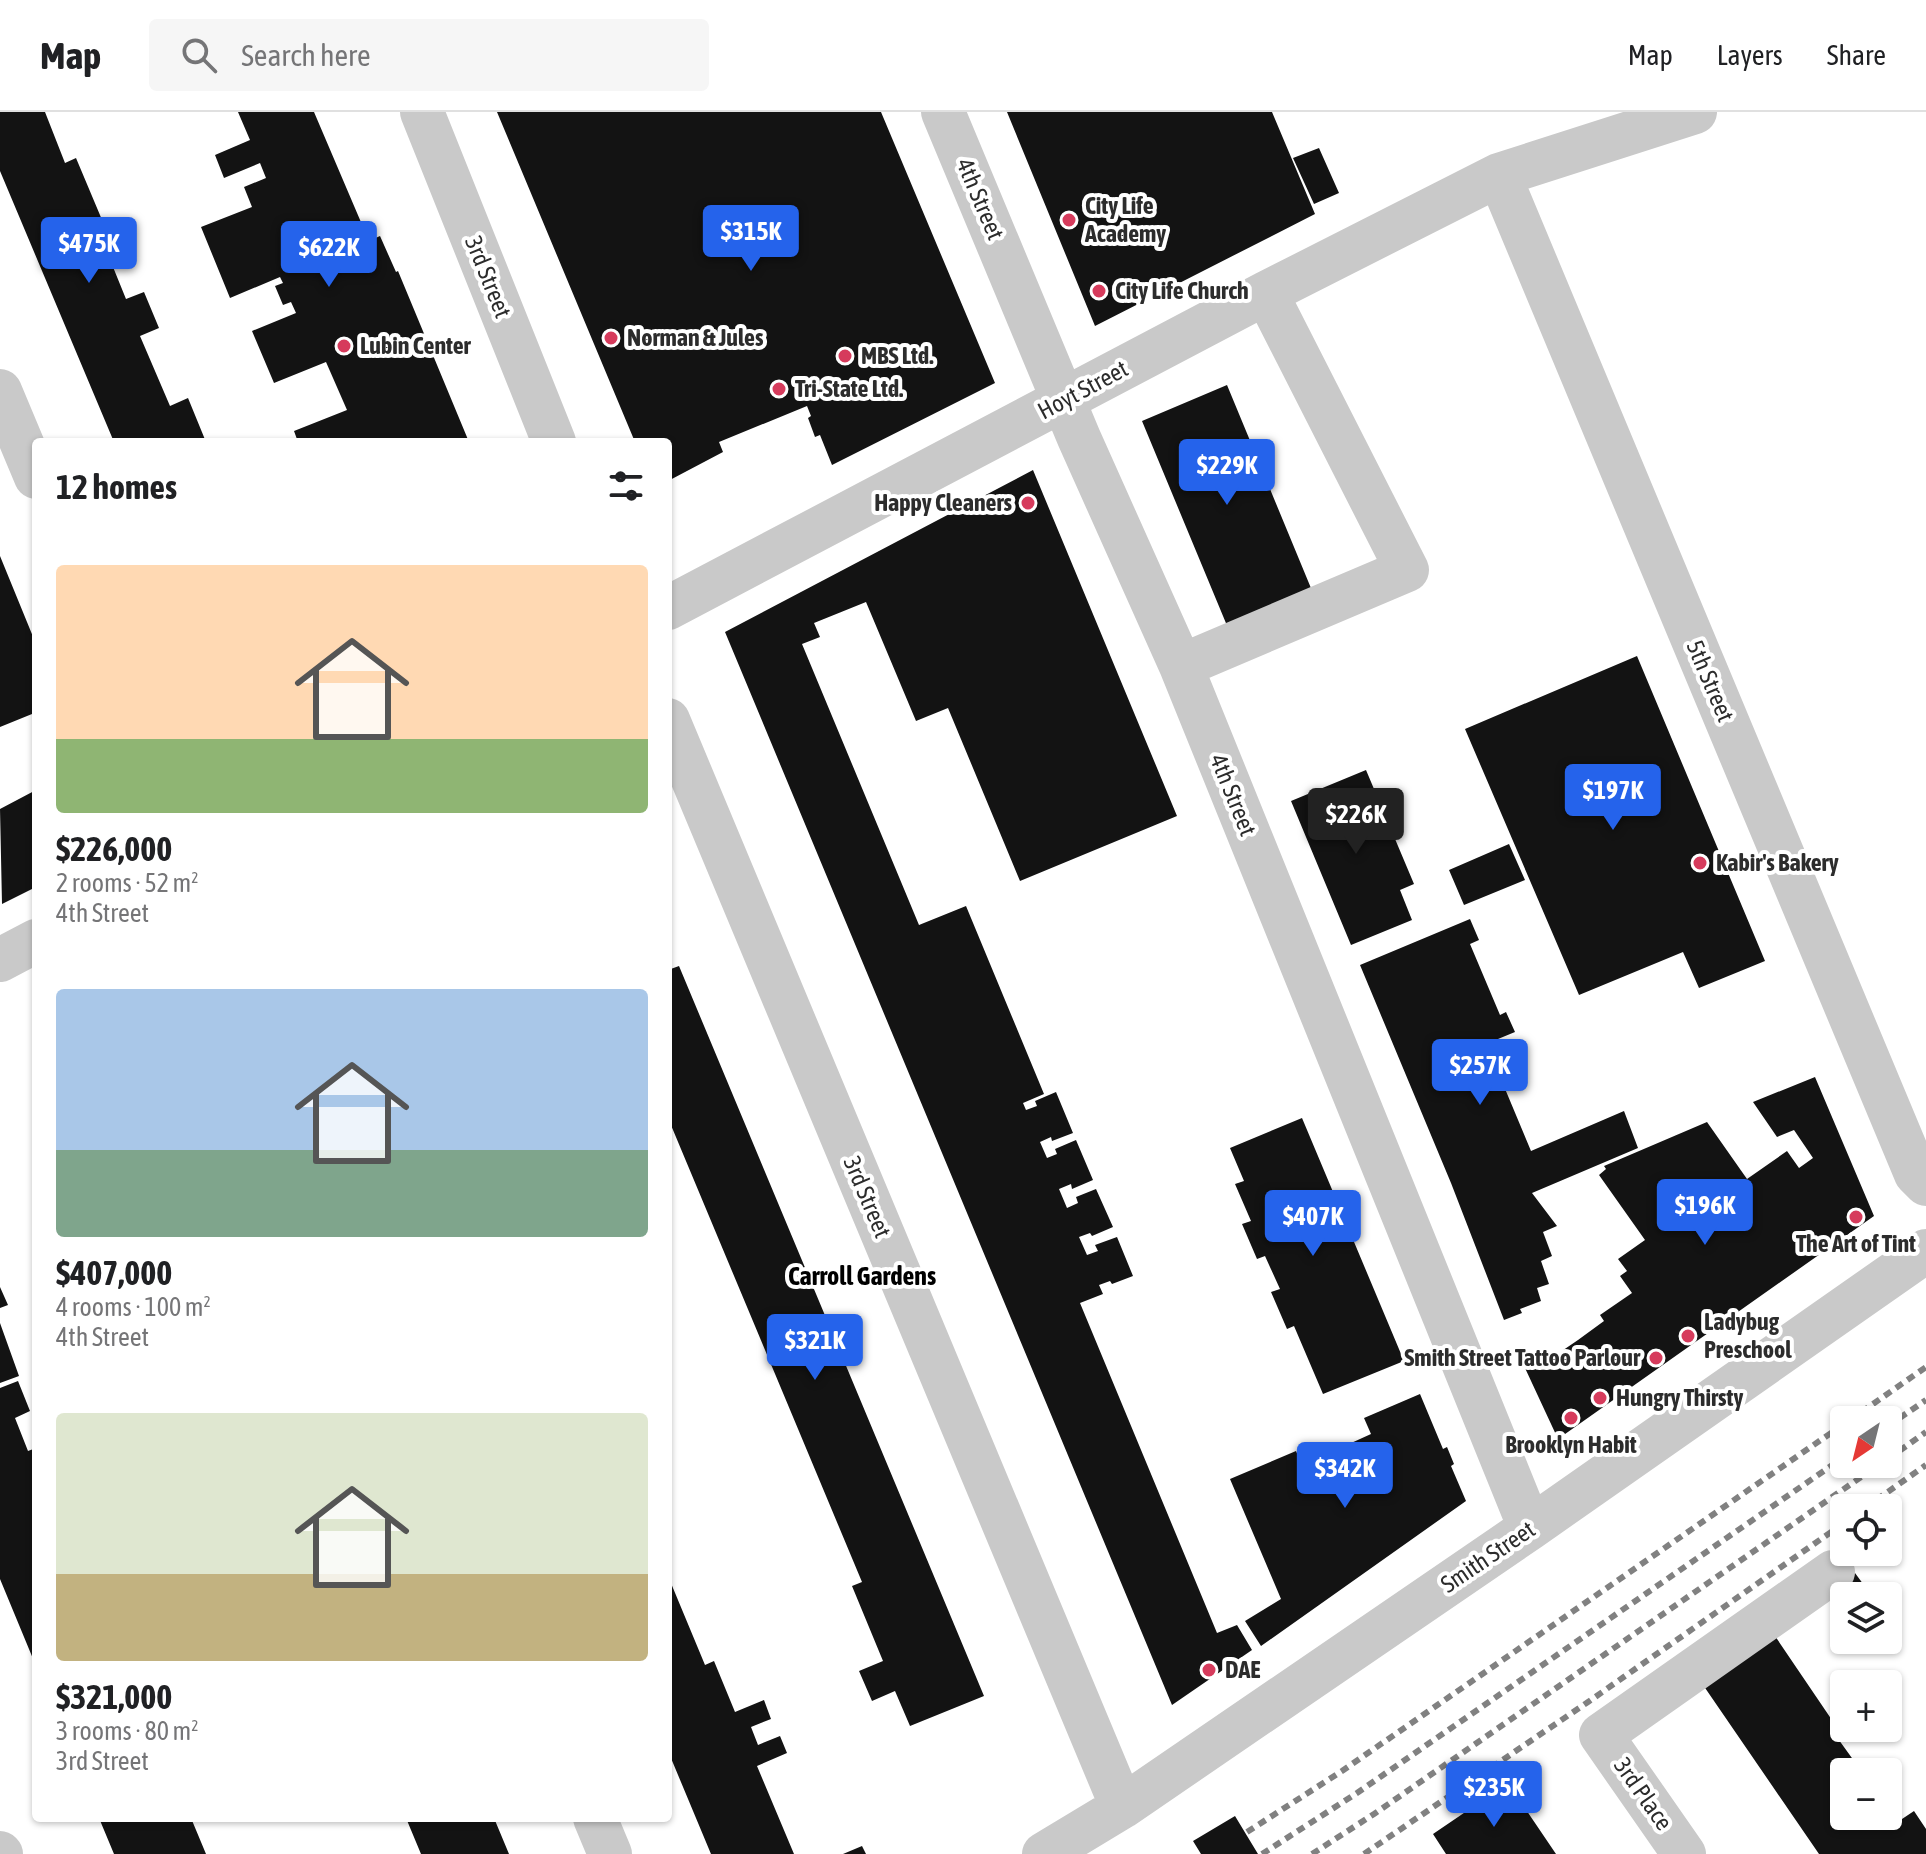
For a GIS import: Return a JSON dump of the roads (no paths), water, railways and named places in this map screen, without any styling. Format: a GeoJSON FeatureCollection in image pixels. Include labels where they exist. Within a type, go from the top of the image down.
{"type":"FeatureCollection","features":[{"type":"Feature","properties":{"kind":"street","name":"3rd Street"},"geometry":{"type":"LineString","coordinates":[[422,112],[552,438]]}},
{"type":"Feature","properties":{"kind":"street","name":"4th Street"},"geometry":{"type":"LineString","coordinates":[[943,112],[1064,400],[1181,666],[1530,1528]]}},
{"type":"Feature","properties":{"kind":"street","name":"Hoyt Street"},"geometry":{"type":"LineString","coordinates":[[672,606],[1266,293],[1499,175],[1695,112]]}},
{"type":"Feature","properties":{"kind":"street","name":"5th Street"},"geometry":{"type":"LineString","coordinates":[[1499,175],[1916,1174],[1926,1184]]}},
{"type":"Feature","properties":{"kind":"street"},"geometry":{"type":"LineString","coordinates":[[1181,666],[1407,570],[1266,293]]}},
{"type":"Feature","properties":{"kind":"street"},"geometry":{"type":"LineString","coordinates":[[0,391],[32,467]]}},
{"type":"Feature","properties":{"kind":"street","name":"3rd Street"},"geometry":{"type":"LineString","coordinates":[[672,730],[1122,1807]]}},
{"type":"Feature","properties":{"kind":"street"},"geometry":{"type":"LineString","coordinates":[[0,960],[32,943]]}},
{"type":"Feature","properties":{"kind":"street","name":"Smith Street"},"geometry":{"type":"LineString","coordinates":[[1044,1854],[1122,1807],[1530,1528],[1926,1251]]}},
{"type":"Feature","properties":{"kind":"street","name":"3rd Place"},"geometry":{"type":"LineString","coordinates":[[1684,1854],[1601,1735],[1833,1572]]}},
{"type":"Feature","properties":{"kind":"street"},"geometry":{"type":"LineString","coordinates":[[597,1822],[610,1854]]}},
{"type":"Feature","properties":{"kind":"railway"},"geometry":{"type":"LineString","coordinates":[[1870,1406],[1926,1367]]}},
{"type":"Feature","properties":{"kind":"railway"},"geometry":{"type":"LineString","coordinates":[[1902,1416],[1926,1400]]}},
{"type":"Feature","properties":{"kind":"railway"},"geometry":{"type":"LineString","coordinates":[[1902,1449],[1926,1432]]}},
{"type":"Feature","properties":{"kind":"railway"},"geometry":{"type":"LineString","coordinates":[[1247,1832],[1342,1771],[1830,1434]]}},
{"type":"Feature","properties":{"kind":"railway"},"geometry":{"type":"LineString","coordinates":[[1885,1494],[1926,1465]]}},
{"type":"Feature","properties":{"kind":"railway"},"geometry":{"type":"LineString","coordinates":[[1262,1854],[1357,1793],[1830,1467]]}},
{"type":"Feature","properties":{"kind":"railway"},"geometry":{"type":"LineString","coordinates":[[1312,1854],[1860,1478]]}},
{"type":"Feature","properties":{"kind":"railway"},"geometry":{"type":"LineString","coordinates":[[1364,1854],[1830,1533]]}},
{"type":"Feature","properties":{"kind":"place","name":"City Life Academy"},"geometry":{"type":"Point","coordinates":[1069,220]}},
{"type":"Feature","properties":{"kind":"place","name":"City Life Church"},"geometry":{"type":"Point","coordinates":[1099,291]}},
{"type":"Feature","properties":{"kind":"place","name":"Norman & Jules"},"geometry":{"type":"Point","coordinates":[611,338]}},
{"type":"Feature","properties":{"kind":"place","name":"Lubin Center"},"geometry":{"type":"Point","coordinates":[344,346]}},
{"type":"Feature","properties":{"kind":"place","name":"MBS Ltd."},"geometry":{"type":"Point","coordinates":[845,356]}},
{"type":"Feature","properties":{"kind":"place","name":"Tri-State Ltd."},"geometry":{"type":"Point","coordinates":[779,389]}},
{"type":"Feature","properties":{"kind":"place","name":"Happy Cleaners"},"geometry":{"type":"Point","coordinates":[1028,503]}},
{"type":"Feature","properties":{"kind":"place","name":"Kabir's Bakery"},"geometry":{"type":"Point","coordinates":[1700,863]}},
{"type":"Feature","properties":{"kind":"place","name":"The Art of Tint"},"geometry":{"type":"Point","coordinates":[1856,1217]}},
{"type":"Feature","properties":{"kind":"place","name":"Ladybug Preschool"},"geometry":{"type":"Point","coordinates":[1688,1336]}},
{"type":"Feature","properties":{"kind":"place","name":"Smith Street Tattoo Parlour"},"geometry":{"type":"Point","coordinates":[1656,1358]}},
{"type":"Feature","properties":{"kind":"place","name":"Hungry Thirsty"},"geometry":{"type":"Point","coordinates":[1600,1398]}},
{"type":"Feature","properties":{"kind":"place","name":"Brooklyn Habit"},"geometry":{"type":"Point","coordinates":[1571,1418]}},
{"type":"Feature","properties":{"kind":"place","name":"DAE"},"geometry":{"type":"Point","coordinates":[1209,1670]}},
{"type":"Feature","properties":{"kind":"district","name":"Carroll Gardens"},"geometry":{"type":"Point","coordinates":[862,1276]}}]}
